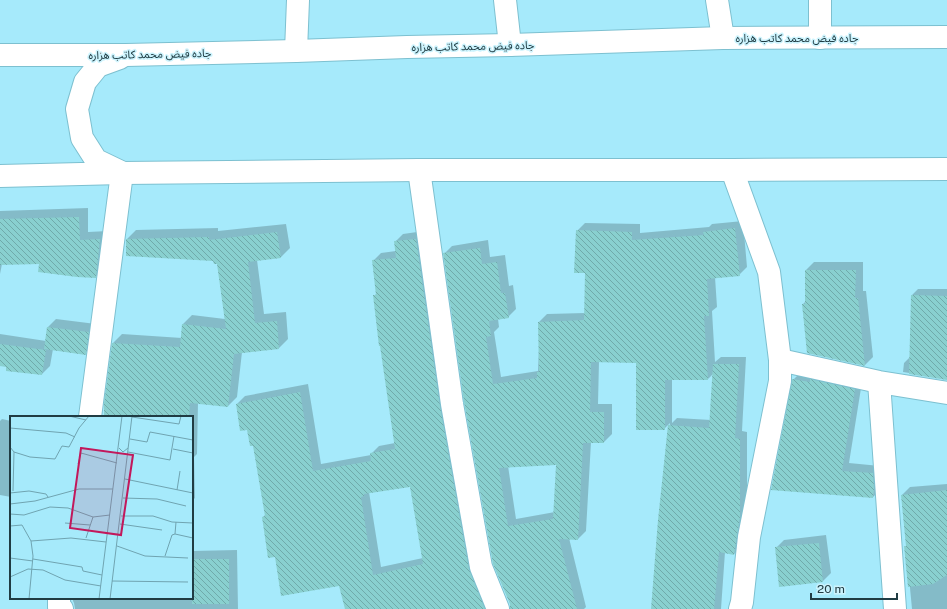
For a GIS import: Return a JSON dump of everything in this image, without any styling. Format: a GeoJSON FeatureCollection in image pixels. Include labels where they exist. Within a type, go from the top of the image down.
{"type":"FeatureCollection","features":[{"type":"Feature","properties":{"kind":"main road"},"geometry":{"type":"LineString","coordinates":[[296,51],[298,0]]}},
{"type":"Feature","properties":{"kind":"main road"},"geometry":{"type":"LineString","coordinates":[[504,0],[510,45]]}},
{"type":"Feature","properties":{"kind":"main road"},"geometry":{"type":"LineString","coordinates":[[717,0],[723,38]]}},
{"type":"Feature","properties":{"kind":"main road"},"geometry":{"type":"LineString","coordinates":[[820,0],[820,38]]}},
{"type":"Feature","properties":{"kind":"main road","name":"جاده فیض محمد کاتب هزاره"},"geometry":{"type":"LineString","coordinates":[[0,55],[126,55],[723,38],[947,37]]}},
{"type":"Feature","properties":{"kind":"main road"},"geometry":{"type":"LineString","coordinates":[[122,173],[96,160],[82,138],[77,109],[85,82],[98,66],[126,55]]}},
{"type":"Feature","properties":{"kind":"main road"},"geometry":{"type":"LineString","coordinates":[[0,176],[122,173],[419,170],[947,169]]}},
{"type":"Feature","properties":{"kind":"main road"},"geometry":{"type":"LineString","coordinates":[[419,170],[452,404],[478,551],[481,567],[498,609]]}},
{"type":"Feature","properties":{"kind":"main road"},"geometry":{"type":"LineString","coordinates":[[732,170],[769,272],[780,360],[780,381],[749,537],[740,609]]}},
{"type":"Feature","properties":{"kind":"main road"},"geometry":{"type":"LineString","coordinates":[[90,416],[122,173]]}},
{"type":"Feature","properties":{"kind":"main road"},"geometry":{"type":"LineString","coordinates":[[780,360],[879,382],[947,393]]}},
{"type":"Feature","properties":{"kind":"main road"},"geometry":{"type":"LineString","coordinates":[[879,382],[895,609]]}},
{"type":"Feature","properties":{"kind":"main road"},"geometry":{"type":"LineString","coordinates":[[59,599],[59,607],[62,609]]}},
{"type":"Feature","properties":{"kind":"building"},"geometry":{"type":"Polygon","coordinates":[[[79,217],[80,240],[100,239],[96,278],[38,272],[39,264],[0,265],[0,219],[79,217]]]}},
{"type":"Feature","properties":{"kind":"building"},"geometry":{"type":"Polygon","coordinates":[[[735,228],[740,276],[707,279],[709,316],[704,316],[708,380],[665,380],[665,430],[636,430],[636,363],[591,362],[590,412],[604,412],[604,443],[583,443],[578,540],[559,539],[577,609],[510,609],[510,604],[493,564],[464,402],[443,253],[480,248],[482,264],[497,262],[501,293],[505,293],[509,318],[489,321],[491,336],[486,337],[493,384],[537,378],[537,372],[539,372],[538,322],[584,320],[585,273],[574,273],[576,230],[632,232],[632,240],[704,235],[703,232],[735,228]],[[556,465],[499,468],[508,526],[553,519],[556,465]]]}},
{"type":"Feature","properties":{"kind":"building"},"geometry":{"type":"Polygon","coordinates":[[[277,232],[281,258],[248,262],[255,323],[277,321],[279,349],[234,354],[228,407],[190,403],[189,416],[104,416],[104,403],[112,343],[180,347],[182,324],[226,329],[217,264],[214,264],[213,261],[126,256],[126,239],[209,237],[209,240],[277,232]]]}},
{"type":"Feature","properties":{"kind":"building"},"geometry":{"type":"Polygon","coordinates":[[[416,239],[440,406],[469,569],[485,609],[345,609],[339,586],[281,596],[275,557],[268,558],[262,517],[265,516],[253,446],[250,446],[247,430],[240,431],[236,404],[300,392],[313,471],[371,461],[370,453],[395,449],[379,346],[373,295],[376,295],[372,260],[396,258],[394,241],[416,239]],[[410,487],[364,494],[364,496],[361,497],[373,575],[423,564],[410,487]]]}},
{"type":"Feature","properties":{"kind":"building"},"geometry":{"type":"Polygon","coordinates":[[[805,270],[856,270],[855,298],[858,298],[865,366],[807,353],[802,304],[805,304],[805,270]]]}},
{"type":"Feature","properties":{"kind":"building"},"geometry":{"type":"Polygon","coordinates":[[[911,295],[947,296],[947,380],[909,374],[911,295]]]}},
{"type":"Feature","properties":{"kind":"building"},"geometry":{"type":"Polygon","coordinates":[[[47,327],[89,332],[86,355],[44,349],[47,327]]]}},
{"type":"Feature","properties":{"kind":"building"},"geometry":{"type":"Polygon","coordinates":[[[0,344],[46,350],[42,375],[6,371],[6,367],[0,366],[0,344]]]}},
{"type":"Feature","properties":{"kind":"building"},"geometry":{"type":"Polygon","coordinates":[[[713,364],[739,364],[735,438],[740,439],[740,517],[734,555],[719,552],[714,609],[651,609],[658,520],[668,425],[709,428],[713,364]]]}},
{"type":"Feature","properties":{"kind":"building"},"geometry":{"type":"Polygon","coordinates":[[[792,379],[810,382],[810,379],[855,389],[842,471],[873,473],[873,498],[771,490],[792,379]]]}},
{"type":"Feature","properties":{"kind":"building"},"geometry":{"type":"Polygon","coordinates":[[[947,490],[947,575],[933,584],[908,587],[901,495],[947,490]]]}},
{"type":"Feature","properties":{"kind":"building"},"geometry":{"type":"Polygon","coordinates":[[[819,543],[823,582],[779,587],[775,547],[819,543]]]}},
{"type":"Feature","properties":{"kind":"building"},"geometry":{"type":"Polygon","coordinates":[[[193,559],[229,559],[229,604],[192,604],[193,559]]]}}]}
